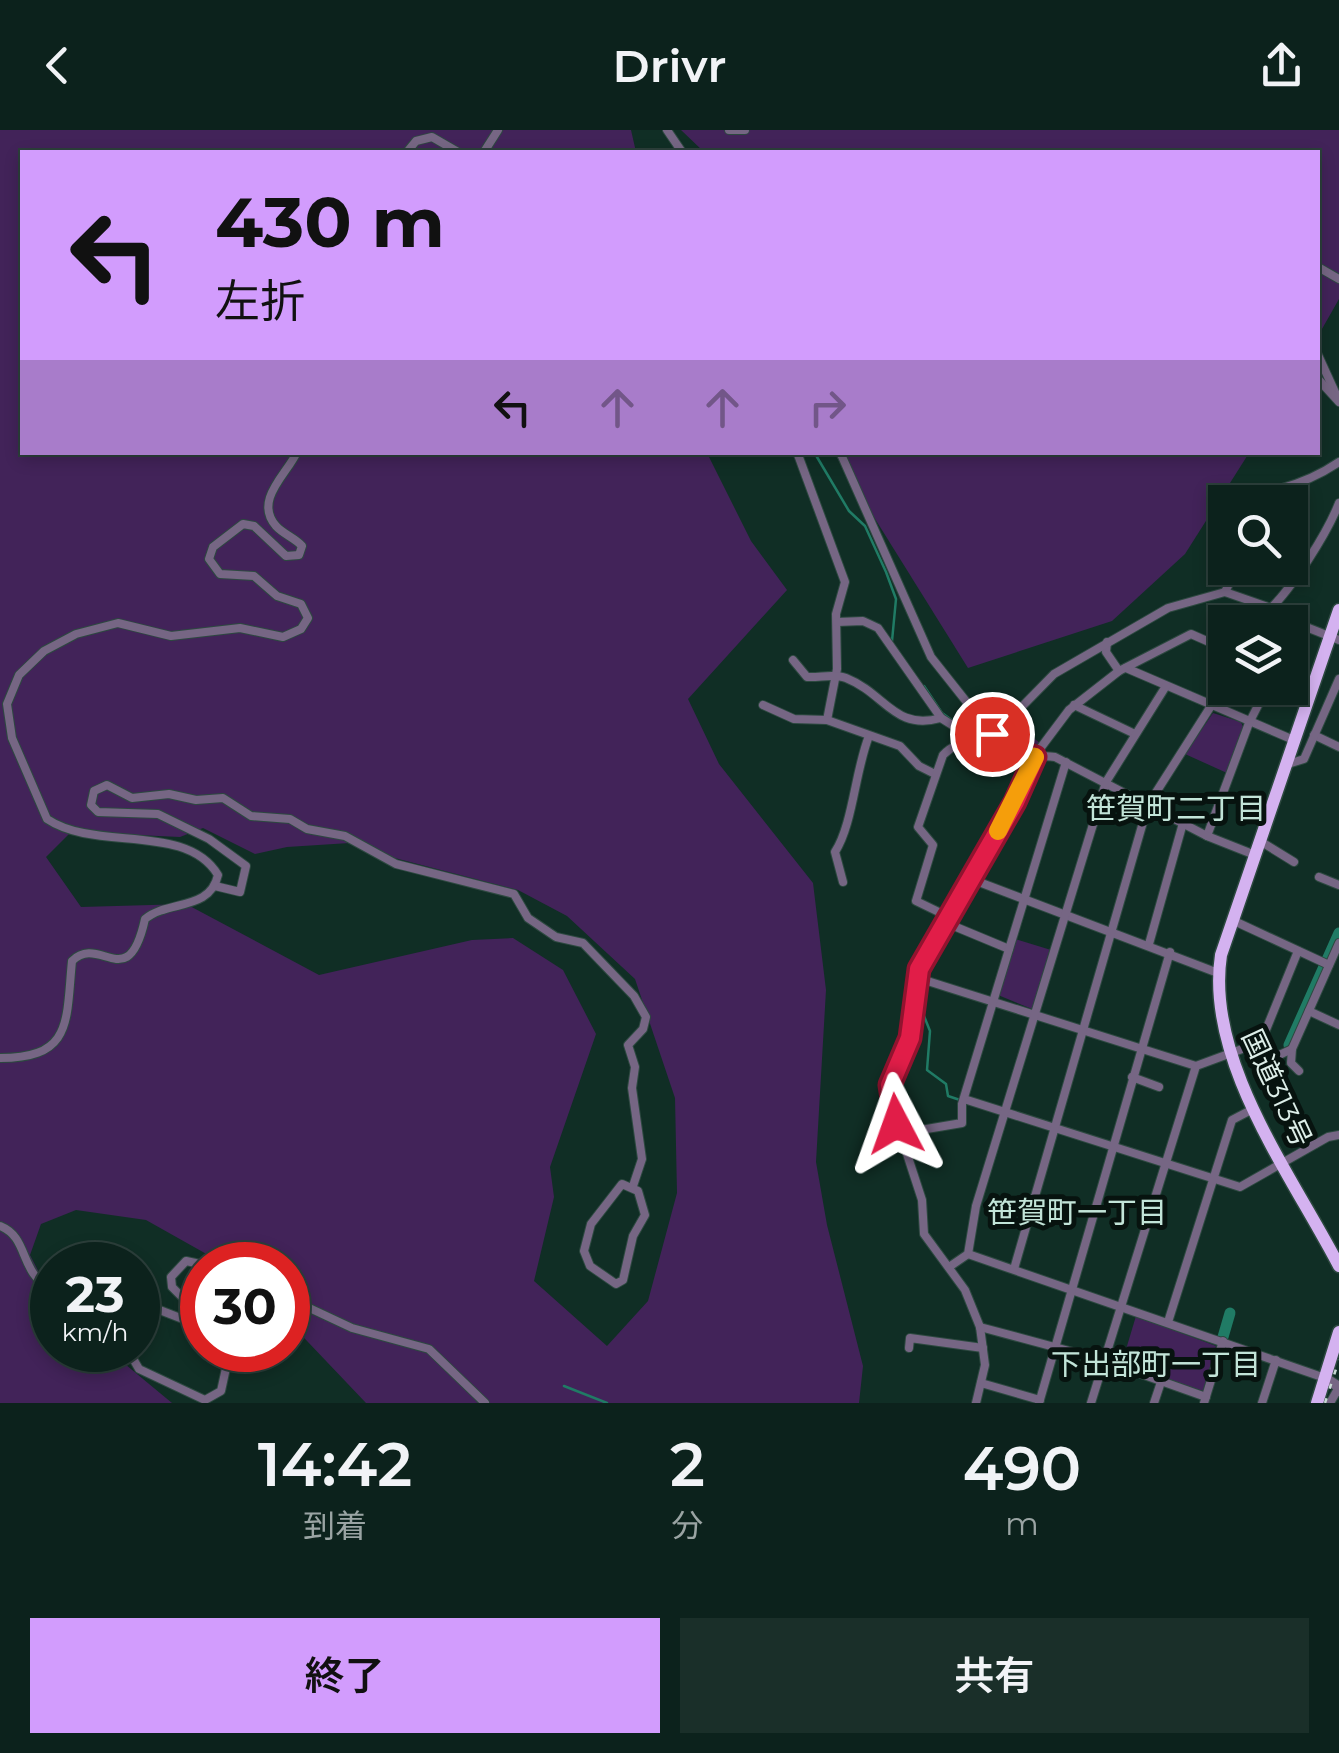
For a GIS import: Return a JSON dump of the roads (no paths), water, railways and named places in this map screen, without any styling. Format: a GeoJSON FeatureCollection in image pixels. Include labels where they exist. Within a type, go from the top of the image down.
{"type":"FeatureCollection","features":[{"type":"Feature","properties":{"kind":"highway","name":"国道313号"},"geometry":{"type":"LineString","coordinates":[[1339,610],[1337,637],[1232,920],[1218,973],[1219,1017],[1229,1055],[1339,1266]]}},
{"type":"Feature","properties":{"kind":"highway"},"geometry":{"type":"LineString","coordinates":[[1317,1403],[1339,1332]]}},
{"type":"Feature","properties":{"kind":"street"},"geometry":{"type":"LineString","coordinates":[[729,130],[744,130]]}},
{"type":"Feature","properties":{"kind":"street"},"geometry":{"type":"LineString","coordinates":[[408,150],[416,141],[432,137],[455,150]]}},
{"type":"Feature","properties":{"kind":"street"},"geometry":{"type":"LineString","coordinates":[[1320,359],[1339,402]]}},
{"type":"Feature","properties":{"kind":"street"},"geometry":{"type":"LineString","coordinates":[[1320,381],[1339,402]]}},
{"type":"Feature","properties":{"kind":"street"},"geometry":{"type":"LineString","coordinates":[[0,1058],[34,1058],[46,1052],[67,1016],[72,961],[79,954],[121,960],[139,945],[145,919],[191,904],[216,886],[218,874],[209,863],[178,846],[151,840],[103,840],[47,819],[12,738],[7,704],[18,675],[44,651],[96,628],[126,624],[170,636],[240,628],[283,636],[301,629],[308,618],[302,604],[277,596],[254,576],[220,574],[209,559],[213,546],[243,524],[254,526],[286,556],[300,555],[302,546],[276,526],[270,508],[276,481],[295,455]]}},
{"type":"Feature","properties":{"kind":"street"},"geometry":{"type":"LineString","coordinates":[[798,455],[826,526],[829,546],[842,571],[844,594],[837,622],[827,720]]}},
{"type":"Feature","properties":{"kind":"street"},"geometry":{"type":"LineString","coordinates":[[841,455],[931,657],[990,737],[1035,757],[1066,762],[1208,836],[1294,862]]}},
{"type":"Feature","properties":{"kind":"street"},"geometry":{"type":"LineString","coordinates":[[1292,485],[1322,476],[1339,462]]}},
{"type":"Feature","properties":{"kind":"street"},"geometry":{"type":"LineString","coordinates":[[1276,605],[1293,587],[1296,573],[1339,503]]}},
{"type":"Feature","properties":{"kind":"street"},"geometry":{"type":"LineString","coordinates":[[1225,592],[1229,585]]}},
{"type":"Feature","properties":{"kind":"street"},"geometry":{"type":"LineString","coordinates":[[1010,949],[916,901],[933,849],[918,827],[934,772],[945,752],[990,737],[1054,674],[1173,606],[1225,592],[1256,605]]}},
{"type":"Feature","properties":{"kind":"street"},"geometry":{"type":"LineString","coordinates":[[837,622],[857,620],[878,628],[941,718],[976,740]]}},
{"type":"Feature","properties":{"kind":"street"},"geometry":{"type":"LineString","coordinates":[[1308,628],[1337,637]]}},
{"type":"Feature","properties":{"kind":"street"},"geometry":{"type":"LineString","coordinates":[[976,1403],[983,1348],[980,1327],[965,1290],[924,1234],[922,1200],[903,1133],[892,1115],[890,1085],[910,1038],[918,978],[1035,757],[1074,705],[1123,670],[1191,634],[1208,641]]}},
{"type":"Feature","properties":{"kind":"street"},"geometry":{"type":"LineString","coordinates":[[1107,642],[1106,652],[1123,670],[1296,742]]}},
{"type":"Feature","properties":{"kind":"street"},"geometry":{"type":"LineString","coordinates":[[793,660],[807,677],[834,676],[879,695],[887,709],[905,719],[923,723],[941,718]]}},
{"type":"Feature","properties":{"kind":"street"},"geometry":{"type":"LineString","coordinates":[[1288,764],[1304,759],[1339,679]]}},
{"type":"Feature","properties":{"kind":"street"},"geometry":{"type":"LineString","coordinates":[[949,1267],[968,1254],[976,1206],[1106,782],[1166,686]]}},
{"type":"Feature","properties":{"kind":"street"},"geometry":{"type":"LineString","coordinates":[[1074,705],[1136,734]]}},
{"type":"Feature","properties":{"kind":"street"},"geometry":{"type":"LineString","coordinates":[[1208,836],[1258,705]]}},
{"type":"Feature","properties":{"kind":"street"},"geometry":{"type":"LineString","coordinates":[[763,706],[794,719],[827,720],[900,746],[919,766],[934,772]]}},
{"type":"Feature","properties":{"kind":"street"},"geometry":{"type":"LineString","coordinates":[[1014,1269],[1148,805],[1211,706]]}},
{"type":"Feature","properties":{"kind":"street"},"geometry":{"type":"LineString","coordinates":[[843,882],[835,852],[844,834],[858,764],[868,736]]}},
{"type":"Feature","properties":{"kind":"street"},"geometry":{"type":"LineString","coordinates":[[1314,736],[1339,747]]}},
{"type":"Feature","properties":{"kind":"street"},"geometry":{"type":"LineString","coordinates":[[903,1133],[962,1123],[964,1099],[1066,762]]}},
{"type":"Feature","properties":{"kind":"street"},"geometry":{"type":"LineString","coordinates":[[216,886],[240,892],[246,866],[210,839],[158,814],[98,812],[92,805],[94,791],[107,784],[132,798],[169,794],[196,800],[224,798],[252,816],[290,819],[307,829],[345,836],[396,864],[512,892],[528,918],[556,937],[583,943],[634,996],[646,1017],[643,1029],[628,1045],[635,1067],[632,1088],[642,1159],[633,1186]]}},
{"type":"Feature","properties":{"kind":"street"},"geometry":{"type":"LineString","coordinates":[[1149,944],[1183,824]]}},
{"type":"Feature","properties":{"kind":"street"},"geometry":{"type":"LineString","coordinates":[[1319,877],[1339,884]]}},
{"type":"Feature","properties":{"kind":"street"},"geometry":{"type":"LineString","coordinates":[[970,879],[1218,973]]}},
{"type":"Feature","properties":{"kind":"street"},"geometry":{"type":"LineString","coordinates":[[1232,920],[1326,964]]}},
{"type":"Feature","properties":{"kind":"street"},"geometry":{"type":"LineString","coordinates":[[1299,1072],[1291,1062],[1292,1048],[1339,942]]}},
{"type":"Feature","properties":{"kind":"street"},"geometry":{"type":"LineString","coordinates":[[918,978],[1196,1066],[1261,1042],[1298,951]]}},
{"type":"Feature","properties":{"kind":"street"},"geometry":{"type":"LineString","coordinates":[[981,1383],[1040,1401],[1170,952]]}},
{"type":"Feature","properties":{"kind":"street"},"geometry":{"type":"LineString","coordinates":[[1308,1011],[1339,1025]]}},
{"type":"Feature","properties":{"kind":"street"},"geometry":{"type":"LineString","coordinates":[[1261,1042],[1316,1144]]}},
{"type":"Feature","properties":{"kind":"street"},"geometry":{"type":"LineString","coordinates":[[1271,1060],[1292,1048]]}},
{"type":"Feature","properties":{"kind":"street"},"geometry":{"type":"LineString","coordinates":[[1091,1403],[1196,1066]]}},
{"type":"Feature","properties":{"kind":"street"},"geometry":{"type":"LineString","coordinates":[[1132,1077],[1159,1087]]}},
{"type":"Feature","properties":{"kind":"street"},"geometry":{"type":"LineString","coordinates":[[964,1099],[1244,1187],[1316,1144],[1339,1135]]}},
{"type":"Feature","properties":{"kind":"street"},"geometry":{"type":"LineString","coordinates":[[1168,1322],[1232,1120],[1255,1107]]}},
{"type":"Feature","properties":{"kind":"street"},"geometry":{"type":"LineString","coordinates":[[622,1184],[633,1186],[644,1201],[645,1215],[633,1236],[623,1280],[612,1284],[588,1264],[584,1246],[591,1224],[614,1191],[622,1184]]}},
{"type":"Feature","properties":{"kind":"street"},"geometry":{"type":"LineString","coordinates":[[0,1226],[17,1236],[30,1270]]}},
{"type":"Feature","properties":{"kind":"street"},"geometry":{"type":"LineString","coordinates":[[968,1254],[1325,1378],[1339,1387],[1330,1403]]}},
{"type":"Feature","properties":{"kind":"street"},"geometry":{"type":"LineString","coordinates":[[180,1267],[171,1277],[172,1287],[180,1295]]}},
{"type":"Feature","properties":{"kind":"street"},"geometry":{"type":"LineString","coordinates":[[310,1308],[352,1328],[429,1349],[484,1403]]}},
{"type":"Feature","properties":{"kind":"street"},"geometry":{"type":"LineString","coordinates":[[980,1327],[1055,1346],[1205,1400],[1223,1341]]}},
{"type":"Feature","properties":{"kind":"street"},"geometry":{"type":"LineString","coordinates":[[909,1348],[910,1338],[983,1348]]}},
{"type":"Feature","properties":{"kind":"street"},"geometry":{"type":"LineString","coordinates":[[1262,1403],[1276,1360]]}},
{"type":"Feature","properties":{"kind":"street"},"geometry":{"type":"LineString","coordinates":[[143,1372],[205,1400],[221,1392],[225,1372]]}},
{"type":"Feature","properties":{"kind":"street"},"geometry":{"type":"LineString","coordinates":[[1154,1403],[1161,1382]]}},
{"type":"Feature","properties":{"kind":"waterway"},"geometry":{"type":"LineString","coordinates":[[816,455],[849,511],[865,526],[886,572],[896,599],[892,641]]}},
{"type":"Feature","properties":{"kind":"waterway"},"geometry":{"type":"LineString","coordinates":[[924,686],[942,713],[967,731]]}},
{"type":"Feature","properties":{"kind":"waterway"},"geometry":{"type":"LineString","coordinates":[[988,857],[1035,770]]}},
{"type":"Feature","properties":{"kind":"waterway"},"geometry":{"type":"LineString","coordinates":[[1289,1045],[1339,933]]}},
{"type":"Feature","properties":{"kind":"waterway"},"geometry":{"type":"LineString","coordinates":[[924,974],[931,954]]}},
{"type":"Feature","properties":{"kind":"waterway"},"geometry":{"type":"LineString","coordinates":[[921,986],[920,1006],[930,1031],[927,1070],[946,1084],[948,1096],[960,1100]]}},
{"type":"Feature","properties":{"kind":"waterway"},"geometry":{"type":"LineString","coordinates":[[1223,1337],[1230,1313]]}},
{"type":"Feature","properties":{"kind":"waterway"},"geometry":{"type":"LineString","coordinates":[[564,1386],[607,1403]]}},
{"type":"Feature","properties":{"kind":"railway"},"geometry":{"type":"LineString","coordinates":[[1325,1403],[1339,1360]]}},
{"type":"Feature","properties":{"kind":"district","name":"笹賀町二丁目"},"geometry":{"type":"Point","coordinates":[1176,808]}},
{"type":"Feature","properties":{"kind":"district","name":"笹賀町一丁目"},"geometry":{"type":"Point","coordinates":[1077,1212]}},
{"type":"Feature","properties":{"kind":"district","name":"下出部町一丁目"},"geometry":{"type":"Point","coordinates":[1156,1364]}}]}
